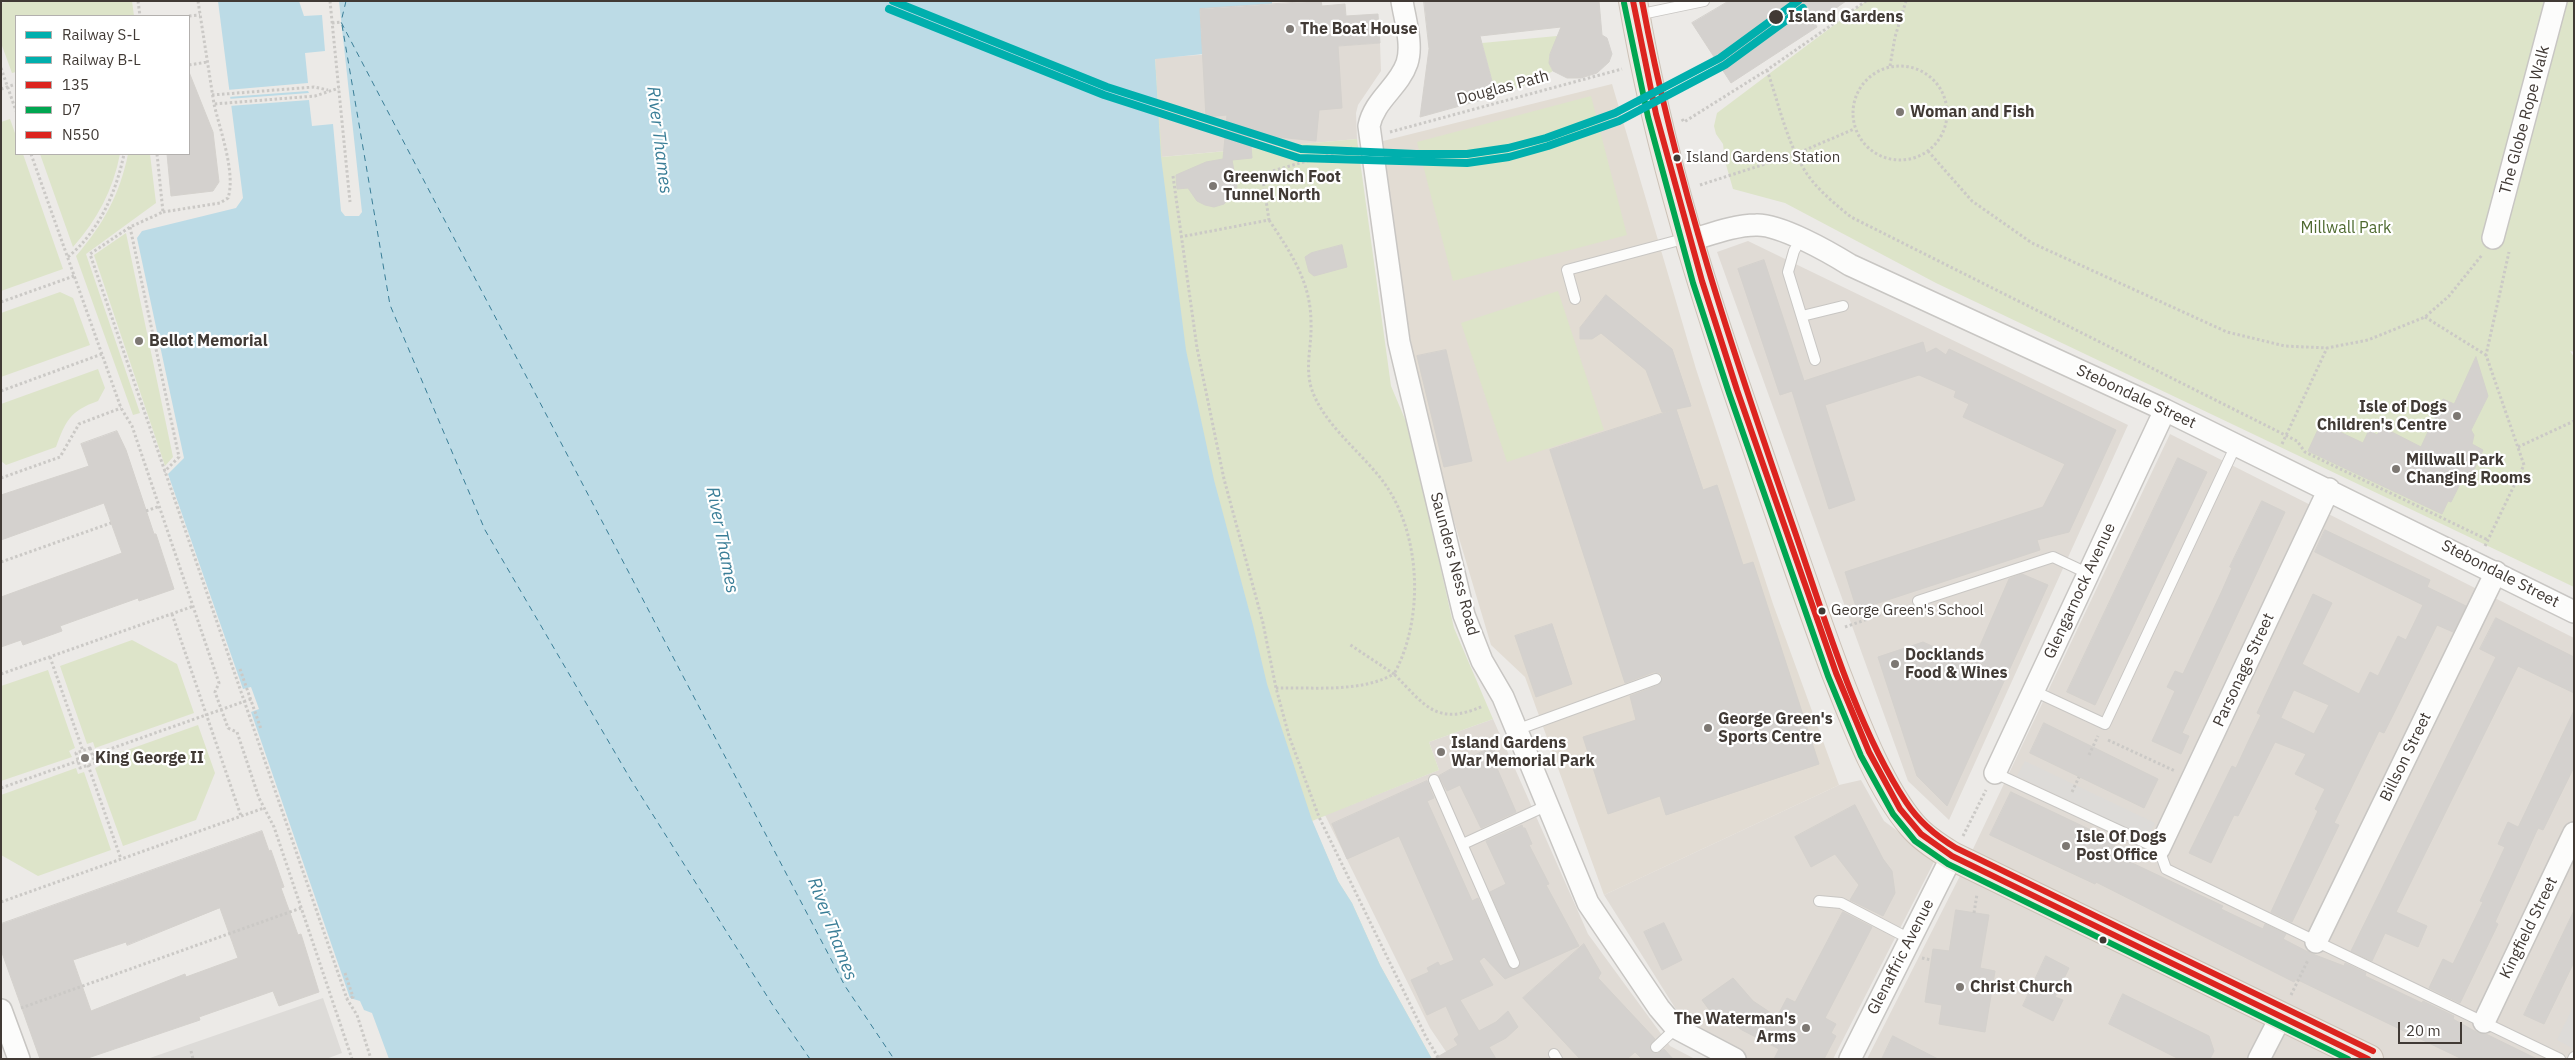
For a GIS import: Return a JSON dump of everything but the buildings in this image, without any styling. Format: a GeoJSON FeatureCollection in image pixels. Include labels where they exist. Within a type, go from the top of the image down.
{"type":"FeatureCollection","features":[{"type":"Feature","properties":{"kind":"main road"},"geometry":{"type":"LineString","coordinates":[[1635,8],[1646,74],[1688,239],[1711,314],[1810,600],[1852,714],[1897,805],[1913,826],[1931,843],[1952,856],[2369,1059]]}},
{"type":"Feature","properties":{"kind":"street","name":"Saunders Ness Road"},"geometry":{"type":"LineString","coordinates":[[1402,1],[1409,47],[1408,62],[1401,76],[1371,115],[1369,126],[1399,342],[1464,615],[1482,661],[1503,698],[1588,903],[1659,1008],[1676,1028],[1734,1059]]}},
{"type":"Feature","properties":{"kind":"street","name":"The Globe Rope Walk"},"geometry":{"type":"LineString","coordinates":[[2501,244],[2556,1]]}},
{"type":"Feature","properties":{"kind":"street","name":"Stebondale Street"},"geometry":{"type":"LineString","coordinates":[[1688,239],[1754,225],[1767,225],[1800,240],[1818,245],[1850,265],[2165,410],[2574,612]]}},
{"type":"Feature","properties":{"kind":"street","name":"Glengarnock Avenue"},"geometry":{"type":"LineString","coordinates":[[1996,773],[2165,410]]}},
{"type":"Feature","properties":{"kind":"street","name":"Parsonage Street"},"geometry":{"type":"LineString","coordinates":[[2159,850],[2329,490]]}},
{"type":"Feature","properties":{"kind":"street","name":"Billson Street"},"geometry":{"type":"LineString","coordinates":[[2316,942],[2496,572]]}},
{"type":"Feature","properties":{"kind":"street","name":"Kingfield Street"},"geometry":{"type":"LineString","coordinates":[[2484,1022],[2574,834]]}},
{"type":"Feature","properties":{"kind":"street","name":"Glenaffric Avenue"},"geometry":{"type":"LineString","coordinates":[[1850,1059],[1952,856]]}},
{"type":"Feature","properties":{"kind":"street"},"geometry":{"type":"LineString","coordinates":[[10,1009],[18,1059]]}},
{"type":"Feature","properties":{"kind":"street"},"geometry":{"type":"LineString","coordinates":[[2260,1059],[2275,1028]]}},
{"type":"Feature","properties":{"kind":"lane"},"geometry":{"type":"LineString","coordinates":[[1635,8],[1704,1]]}},
{"type":"Feature","properties":{"kind":"lane"},"geometry":{"type":"LineString","coordinates":[[1575,299],[1567,270],[1688,239]]}},
{"type":"Feature","properties":{"kind":"lane"},"geometry":{"type":"LineString","coordinates":[[1800,240],[1794,251],[1788,272],[1815,360]]}},
{"type":"Feature","properties":{"kind":"lane"},"geometry":{"type":"LineString","coordinates":[[1802,316],[1843,306]]}},
{"type":"Feature","properties":{"kind":"lane"},"geometry":{"type":"LineString","coordinates":[[2034,691],[2105,724],[2236,445]]}},
{"type":"Feature","properties":{"kind":"lane"},"geometry":{"type":"LineString","coordinates":[[1918,601],[2053,557],[2088,573]]}},
{"type":"Feature","properties":{"kind":"lane"},"geometry":{"type":"LineString","coordinates":[[1516,730],[1656,679]]}},
{"type":"Feature","properties":{"kind":"lane"},"geometry":{"type":"LineString","coordinates":[[1996,773],[2159,850],[2166,869],[2560,1059]]}},
{"type":"Feature","properties":{"kind":"lane"},"geometry":{"type":"LineString","coordinates":[[1434,780],[1514,963]]}},
{"type":"Feature","properties":{"kind":"lane"},"geometry":{"type":"LineString","coordinates":[[1463,844],[1548,805]]}},
{"type":"Feature","properties":{"kind":"lane"},"geometry":{"type":"LineString","coordinates":[[1819,901],[1841,903],[1910,939]]}},
{"type":"Feature","properties":{"kind":"lane"},"geometry":{"type":"LineString","coordinates":[[1656,1047],[1676,1028]]}},
{"type":"Feature","properties":{"kind":"path"},"geometry":{"type":"LineString","coordinates":[[138,1],[140,15]]}},
{"type":"Feature","properties":{"kind":"path"},"geometry":{"type":"LineString","coordinates":[[198,1],[212,95],[226,155],[231,189],[228,198],[220,203],[163,212],[130,227],[90,254],[243,702],[347,999],[357,1015],[371,1059]]}},
{"type":"Feature","properties":{"kind":"path"},"geometry":{"type":"LineString","coordinates":[[330,1],[350,202]]}},
{"type":"Feature","properties":{"kind":"path"},"geometry":{"type":"LineString","coordinates":[[1694,115],[1767,70],[1866,1]]}},
{"type":"Feature","properties":{"kind":"path"},"geometry":{"type":"LineString","coordinates":[[1890,66],[1895,36],[1906,1]]}},
{"type":"Feature","properties":{"kind":"path"},"geometry":{"type":"LineString","coordinates":[[190,16],[200,15]]}},
{"type":"Feature","properties":{"kind":"path"},"geometry":{"type":"LineString","coordinates":[[332,23],[342,22]]}},
{"type":"Feature","properties":{"kind":"path"},"geometry":{"type":"LineString","coordinates":[[190,65],[207,62]]}},
{"type":"Feature","properties":{"kind":"path"},"geometry":{"type":"LineString","coordinates":[[1890,66],[1915,68],[1928,74],[1939,85],[1946,98],[1945,128],[1938,141],[1928,151],[1914,158],[1899,160],[1884,158],[1871,151],[1854,129],[1852,114],[1858,90],[1875,72],[1890,66]]}},
{"type":"Feature","properties":{"kind":"path","name":"Douglas Path"},"geometry":{"type":"LineString","coordinates":[[1388,133],[1618,71],[1625,67]]}},
{"type":"Feature","properties":{"kind":"path"},"geometry":{"type":"LineString","coordinates":[[1,68],[15,108]]}},
{"type":"Feature","properties":{"kind":"path"},"geometry":{"type":"LineString","coordinates":[[1767,70],[1796,154],[1808,175],[1826,196],[1851,217],[2286,436],[2297,442],[2305,452],[2488,540]]}},
{"type":"Feature","properties":{"kind":"path"},"geometry":{"type":"LineString","coordinates":[[1,89],[15,84]]}},
{"type":"Feature","properties":{"kind":"path"},"geometry":{"type":"LineString","coordinates":[[212,95],[314,87],[329,90]]}},
{"type":"Feature","properties":{"kind":"path"},"geometry":{"type":"LineString","coordinates":[[214,104],[315,96],[339,88]]}},
{"type":"Feature","properties":{"kind":"path"},"geometry":{"type":"LineString","coordinates":[[1700,185],[1796,154],[1854,129]]}},
{"type":"Feature","properties":{"kind":"path"},"geometry":{"type":"LineString","coordinates":[[1234,179],[1262,174],[1358,146]]}},
{"type":"Feature","properties":{"kind":"path"},"geometry":{"type":"LineString","coordinates":[[1928,151],[1972,201],[2032,243],[2227,332],[2285,346],[2327,348],[2368,340],[2425,316],[2449,296],[2501,244]]}},
{"type":"Feature","properties":{"kind":"path"},"geometry":{"type":"LineString","coordinates":[[31,155],[121,408],[132,426],[160,506],[219,683],[215,692],[228,728],[236,732],[264,808],[274,827],[352,1059]]}},
{"type":"Feature","properties":{"kind":"path"},"geometry":{"type":"LineString","coordinates":[[68,257],[85,240],[103,215],[115,188],[124,155]]}},
{"type":"Feature","properties":{"kind":"path"},"geometry":{"type":"LineString","coordinates":[[157,155],[163,212]]}},
{"type":"Feature","properties":{"kind":"path"},"geometry":{"type":"LineString","coordinates":[[1262,174],[1269,220],[1304,278],[1310,300],[1312,325],[1307,366],[1312,388],[1322,410],[1382,480],[1400,509],[1409,539],[1415,583],[1404,656],[1394,674],[1379,682],[1362,686],[1276,688]]}},
{"type":"Feature","properties":{"kind":"path"},"geometry":{"type":"LineString","coordinates":[[1173,176],[1197,348],[1224,479],[1263,623],[1276,688],[1289,736],[1318,817],[1426,1037],[1440,1059]]}},
{"type":"Feature","properties":{"kind":"path"},"geometry":{"type":"LineString","coordinates":[[1180,236],[1269,220]]}},
{"type":"Feature","properties":{"kind":"path"},"geometry":{"type":"LineString","coordinates":[[130,227],[179,457],[164,472]]}},
{"type":"Feature","properties":{"kind":"path"},"geometry":{"type":"LineString","coordinates":[[2476,562],[2524,465],[2486,355],[2501,244]]}},
{"type":"Feature","properties":{"kind":"path"},"geometry":{"type":"LineString","coordinates":[[1,302],[74,276]]}},
{"type":"Feature","properties":{"kind":"path"},"geometry":{"type":"LineString","coordinates":[[2425,316],[2486,355]]}},
{"type":"Feature","properties":{"kind":"path"},"geometry":{"type":"LineString","coordinates":[[2272,462],[2327,348]]}},
{"type":"Feature","properties":{"kind":"path"},"geometry":{"type":"LineString","coordinates":[[1,391],[102,354]]}},
{"type":"Feature","properties":{"kind":"path"},"geometry":{"type":"LineString","coordinates":[[1,478],[60,456],[79,424],[121,408]]}},
{"type":"Feature","properties":{"kind":"path"},"geometry":{"type":"LineString","coordinates":[[2518,447],[2574,421]]}},
{"type":"Feature","properties":{"kind":"path"},"geometry":{"type":"LineString","coordinates":[[146,510],[160,506]]}},
{"type":"Feature","properties":{"kind":"path"},"geometry":{"type":"LineString","coordinates":[[1,562],[111,523]]}},
{"type":"Feature","properties":{"kind":"path"},"geometry":{"type":"LineString","coordinates":[[1845,627],[1918,601]]}},
{"type":"Feature","properties":{"kind":"path"},"geometry":{"type":"LineString","coordinates":[[1,674],[194,606]]}},
{"type":"Feature","properties":{"kind":"path"},"geometry":{"type":"LineString","coordinates":[[172,614],[241,816]]}},
{"type":"Feature","properties":{"kind":"path"},"geometry":{"type":"LineString","coordinates":[[1349,644],[1394,674],[1431,711],[1462,714],[1503,698]]}},
{"type":"Feature","properties":{"kind":"path"},"geometry":{"type":"LineString","coordinates":[[50,657],[83,751]]}},
{"type":"Feature","properties":{"kind":"path"},"geometry":{"type":"LineString","coordinates":[[240,669],[261,729]]}},
{"type":"Feature","properties":{"kind":"path"},"geometry":{"type":"LineString","coordinates":[[93,755],[251,699]]}},
{"type":"Feature","properties":{"kind":"path"},"geometry":{"type":"LineString","coordinates":[[2090,731],[2192,780]]}},
{"type":"Feature","properties":{"kind":"path"},"geometry":{"type":"LineString","coordinates":[[2089,755],[2098,735]]}},
{"type":"Feature","properties":{"kind":"path"},"geometry":{"type":"LineString","coordinates":[[90,748],[95,763],[80,768],[76,753],[83,751],[90,748]]}},
{"type":"Feature","properties":{"kind":"path"},"geometry":{"type":"LineString","coordinates":[[1,788],[78,761]]}},
{"type":"Feature","properties":{"kind":"path"},"geometry":{"type":"LineString","coordinates":[[88,765],[121,859]]}},
{"type":"Feature","properties":{"kind":"path"},"geometry":{"type":"LineString","coordinates":[[1952,856],[1996,773]]}},
{"type":"Feature","properties":{"kind":"path"},"geometry":{"type":"LineString","coordinates":[[1,902],[264,808]]}},
{"type":"Feature","properties":{"kind":"path"},"geometry":{"type":"LineString","coordinates":[[1974,913],[1976,897]]}},
{"type":"Feature","properties":{"kind":"path"},"geometry":{"type":"LineString","coordinates":[[10,1009],[301,908]]}},
{"type":"Feature","properties":{"kind":"path"},"geometry":{"type":"LineString","coordinates":[[2290,998],[2316,942]]}},
{"type":"Feature","properties":{"kind":"path"},"geometry":{"type":"LineString","coordinates":[[345,973],[353,997],[347,999]]}},
{"type":"Feature","properties":{"kind":"path"},"geometry":{"type":"LineString","coordinates":[[191,1052],[193,1059]]}},
{"type":"Feature","properties":{"kind":"shaded area"},"geometry":{"type":"Polygon","coordinates":[[[1380,43],[1381,71],[1358,105],[1356,113],[1357,139],[1161,157],[1155,58],[1380,43]]]}},
{"type":"Feature","properties":{"kind":"shaded area","name":"George Green's School"},"geometry":{"type":"Polygon","coordinates":[[[1612,84],[1696,369],[1773,604],[1839,785],[1604,895],[1525,677],[1491,645],[1439,471],[1414,358],[1402,291],[1383,141],[1612,84]]]}},
{"type":"Feature","properties":{"kind":"shaded area"},"geometry":{"type":"Polygon","coordinates":[[[1748,241],[2128,425],[1949,820],[1908,781],[1717,252],[1748,241]]]}},
{"type":"Feature","properties":{"kind":"shaded area"},"geometry":{"type":"Polygon","coordinates":[[[2170,434],[2574,638],[2574,1059],[1867,1059],[1964,868],[2170,434]]]}},
{"type":"Feature","properties":{"kind":"shaded area"},"geometry":{"type":"Polygon","coordinates":[[[1493,719],[1588,934],[1670,1046],[1695,1059],[1451,1059],[1430,1028],[1325,815],[1439,770],[1429,742],[1493,719]]]}},
{"type":"Feature","properties":{"kind":"shaded area"},"geometry":{"type":"Polygon","coordinates":[[[2025,761],[2155,823],[2148,838],[2017,776],[2025,761]]]}},
{"type":"Feature","properties":{"kind":"shaded area"},"geometry":{"type":"Polygon","coordinates":[[[1861,780],[1884,821],[1915,844],[1937,856],[1833,1059],[1743,1059],[1684,1022],[1604,895],[1839,785],[1861,780]]]}},
{"type":"Feature","properties":{"kind":"shaded area"},"geometry":{"type":"Polygon","coordinates":[[[323,998],[342,1053],[326,1059],[147,1059],[323,998]]]}},
{"type":"Feature","properties":{"kind":"shaded area"},"geometry":{"type":"Polygon","coordinates":[[[2574,1005],[2574,1049],[2557,1040],[2574,1005]]]}},
{"type":"Feature","properties":{"kind":"green space"},"geometry":{"type":"Polygon","coordinates":[[[13,1],[132,1],[134,15],[15,15],[15,72],[12,73],[1,43],[1,3],[13,1]]]}},
{"type":"Feature","properties":{"kind":"green space","name":"Millwall Park"},"geometry":{"type":"Polygon","coordinates":[[[1866,1],[2574,1],[2574,352],[2570,351],[2574,357],[2574,587],[1936,283],[1785,203],[1733,189],[1725,161],[1723,144],[1716,134],[1714,126],[1717,113],[1866,1]]]}},
{"type":"Feature","properties":{"kind":"green space"},"geometry":{"type":"Polygon","coordinates":[[[1557,36],[1556,44],[1550,55],[1550,64],[1553,71],[1534,82],[1496,96],[1482,43],[1557,36]]]}},
{"type":"Feature","properties":{"kind":"green space"},"geometry":{"type":"Polygon","coordinates":[[[1155,58],[1162,157],[1357,139],[1391,386],[1410,431],[1454,628],[1493,719],[1429,742],[1439,770],[1312,821],[1338,881],[1352,903],[1380,965],[1432,1059],[1344,1059],[1103,358],[1155,58]]]}},
{"type":"Feature","properties":{"kind":"green space"},"geometry":{"type":"Polygon","coordinates":[[[1591,96],[1627,235],[1453,281],[1417,142],[1591,96]]]}},
{"type":"Feature","properties":{"kind":"green space"},"geometry":{"type":"Polygon","coordinates":[[[10,119],[15,133],[15,155],[23,155],[63,269],[1,291],[1,122],[10,119]]]}},
{"type":"Feature","properties":{"kind":"green space"},"geometry":{"type":"Polygon","coordinates":[[[40,155],[120,155],[113,180],[103,204],[82,237],[73,247],[40,155]]]}},
{"type":"Feature","properties":{"kind":"green space"},"geometry":{"type":"Polygon","coordinates":[[[128,155],[150,155],[156,203],[86,254],[140,413],[133,415],[76,256],[102,221],[115,196],[128,155]]]}},
{"type":"Feature","properties":{"kind":"green space"},"geometry":{"type":"Polygon","coordinates":[[[126,233],[173,457],[165,466],[94,255],[126,233]]]}},
{"type":"Feature","properties":{"kind":"green space"},"geometry":{"type":"Polygon","coordinates":[[[1558,291],[1604,430],[1507,462],[1461,323],[1558,291]]]}},
{"type":"Feature","properties":{"kind":"green space"},"geometry":{"type":"Polygon","coordinates":[[[60,292],[73,298],[90,345],[1,377],[1,313],[60,292]]]}},
{"type":"Feature","properties":{"kind":"green space"},"geometry":{"type":"Polygon","coordinates":[[[98,369],[105,388],[98,401],[80,409],[74,414],[62,431],[56,447],[6,465],[1,461],[1,404],[98,369]]]}},
{"type":"Feature","properties":{"kind":"green space"},"geometry":{"type":"Polygon","coordinates":[[[132,640],[177,664],[194,713],[95,748],[93,742],[87,744],[60,666],[132,640]]]}},
{"type":"Feature","properties":{"kind":"green space"},"geometry":{"type":"Polygon","coordinates":[[[48,670],[75,748],[69,751],[72,757],[1,781],[1,686],[48,670]]]}},
{"type":"Feature","properties":{"kind":"green space"},"geometry":{"type":"Polygon","coordinates":[[[198,725],[215,773],[196,820],[123,846],[95,768],[101,765],[99,760],[198,725]]]}},
{"type":"Feature","properties":{"kind":"green space"},"geometry":{"type":"Polygon","coordinates":[[[76,768],[78,774],[84,772],[111,850],[38,876],[1,855],[1,795],[76,768]]]}},
{"type":"Feature","properties":{"kind":"water","name":"River Thames"},"geometry":{"type":"Polygon","coordinates":[[[218,1],[1272,1],[1272,4],[1200,9],[1203,54],[1155,59],[1161,157],[1186,350],[1214,480],[1267,684],[1312,820],[1338,881],[1352,903],[1380,965],[1432,1059],[389,1059],[372,1013],[364,1010],[360,1001],[350,998],[251,712],[259,709],[251,687],[243,689],[168,474],[184,458],[137,238],[142,231],[236,208],[243,198],[218,1]]]}},
{"type":"Feature","properties":{"kind":"pier"},"geometry":{"type":"Polygon","coordinates":[[[299,1],[339,1],[362,212],[359,216],[345,216],[341,211],[333,124],[312,126],[309,100],[229,106],[228,99],[309,93],[308,91],[228,97],[227,90],[308,83],[305,53],[325,51],[322,15],[304,16],[299,1]]]}},
{"type":"Feature","properties":{"kind":"ferry route"},"geometry":{"type":"LineString","coordinates":[[346,1],[341,22],[845,986],[894,1059]]}},
{"type":"Feature","properties":{"kind":"ferry route"},"geometry":{"type":"LineString","coordinates":[[342,25],[390,305],[485,530],[631,780],[772,1004],[810,1059]]}},
{"type":"Feature","properties":{"kind":"rail line","name":"S-L"},"geometry":{"type":"LineString","coordinates":[[893,1],[1107,87],[1301,149],[1416,154],[1467,154],[1508,148],[1546,138],[1615,113],[1720,58],[1798,1]]}},
{"type":"Feature","properties":{"kind":"rail line","name":"B-L"},"geometry":{"type":"LineString","coordinates":[[889,9],[1104,95],[1299,158],[1467,163],[1509,157],[1548,146],[1619,121],[1725,65],[1803,8]]}},
{"type":"Feature","properties":{"kind":"transit line","name":"135"},"geometry":{"type":"LineString","coordinates":[[1633,1],[1656,114],[1702,281],[1737,390],[1836,673],[1869,752],[1900,809],[1921,834],[1952,856],[2368,1059]]}},
{"type":"Feature","properties":{"kind":"transit line","name":"N550"},"geometry":{"type":"LineString","coordinates":[[1642,1],[1672,137],[1729,337],[1843,673],[1872,741],[1888,773],[1906,802],[1928,828],[1956,848],[2373,1051]]}},
{"type":"Feature","properties":{"kind":"transit line","name":"D7"},"geometry":{"type":"LineString","coordinates":[[1624,3],[1648,117],[1693,283],[1729,393],[1828,676],[1861,756],[1893,814],[1915,841],[1948,864],[2348,1059]]}},
{"type":"Feature","properties":{"kind":"place","name":"Island Gardens"},"geometry":{"type":"Point","coordinates":[1776,17]}},
{"type":"Feature","properties":{"kind":"place","name":"The Boat House"},"geometry":{"type":"Point","coordinates":[1290,29]}},
{"type":"Feature","properties":{"kind":"place","name":"Woman and Fish"},"geometry":{"type":"Point","coordinates":[1900,112]}},
{"type":"Feature","properties":{"kind":"place","name":"Island Gardens Station"},"geometry":{"type":"Point","coordinates":[1677,158]}},
{"type":"Feature","properties":{"kind":"place","name":"Greenwich Foot Tunnel North"},"geometry":{"type":"Point","coordinates":[1213,186]}},
{"type":"Feature","properties":{"kind":"place","name":"Bellot Memorial"},"geometry":{"type":"Point","coordinates":[139,341]}},
{"type":"Feature","properties":{"kind":"place","name":"Isle of Dogs Children's Centre"},"geometry":{"type":"Point","coordinates":[2457,416]}},
{"type":"Feature","properties":{"kind":"place","name":"Millwall Park Changing Rooms"},"geometry":{"type":"Point","coordinates":[2396,469]}},
{"type":"Feature","properties":{"kind":"place","name":"George Green's School"},"geometry":{"type":"Point","coordinates":[1822,611]}},
{"type":"Feature","properties":{"kind":"place","name":"Docklands Food & Wines"},"geometry":{"type":"Point","coordinates":[1895,664]}},
{"type":"Feature","properties":{"kind":"place","name":"George Green's Sports Centre"},"geometry":{"type":"Point","coordinates":[1708,728]}},
{"type":"Feature","properties":{"kind":"place","name":"Island Gardens War Memorial Park"},"geometry":{"type":"Point","coordinates":[1441,752]}},
{"type":"Feature","properties":{"kind":"place","name":"King George II"},"geometry":{"type":"Point","coordinates":[85,758]}},
{"type":"Feature","properties":{"kind":"place","name":"Isle Of Dogs Post Office"},"geometry":{"type":"Point","coordinates":[2066,846]}},
{"type":"Feature","properties":{"kind":"place","name":"Christ Church"},"geometry":{"type":"Point","coordinates":[1960,987]}},
{"type":"Feature","properties":{"kind":"place","name":"The Waterman's Arms"},"geometry":{"type":"Point","coordinates":[1806,1028]}}]}
